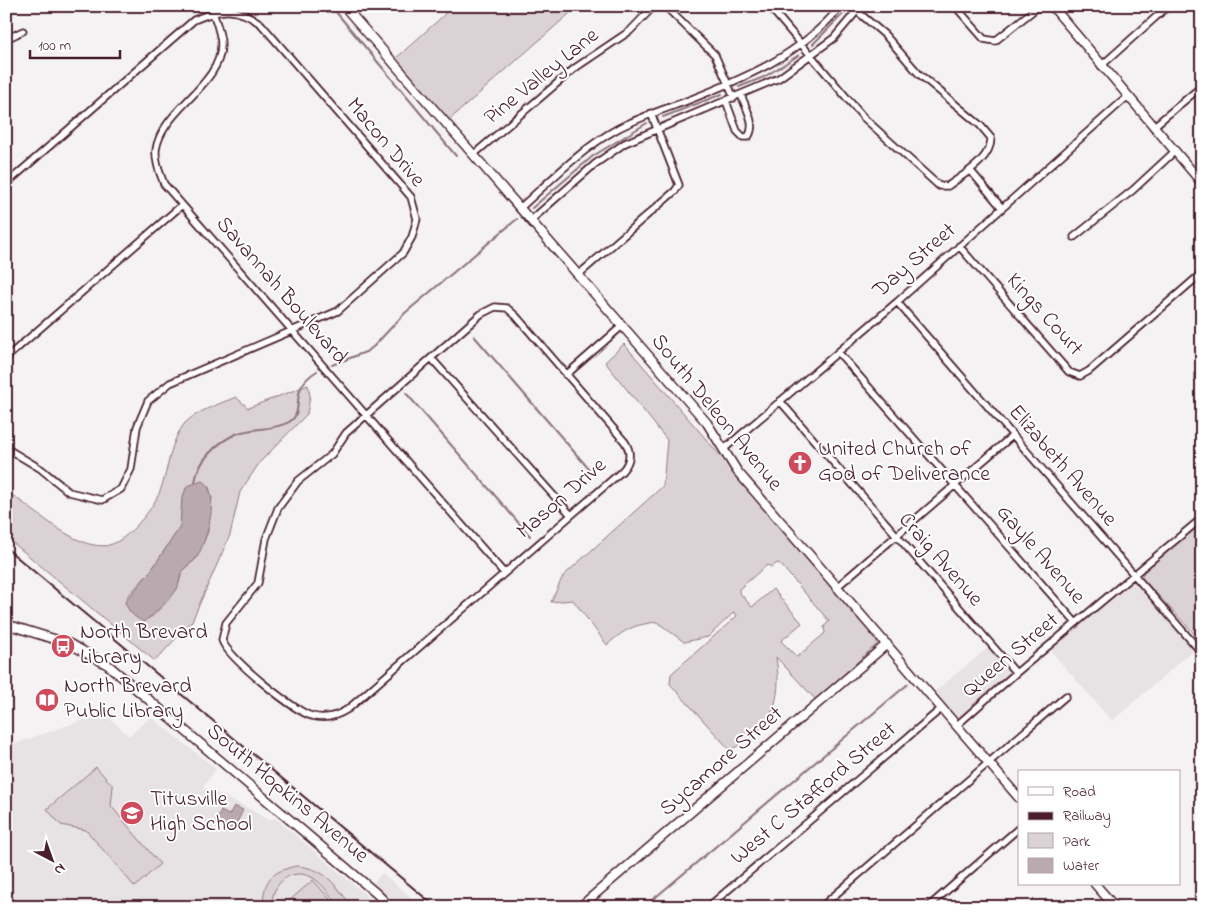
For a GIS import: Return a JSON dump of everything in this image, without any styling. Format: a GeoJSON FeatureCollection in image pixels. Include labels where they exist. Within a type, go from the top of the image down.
{"type":"FeatureCollection","features":[{"type":"Feature","properties":{"kind":"street","name":"South Deleon Avenue"},"geometry":{"type":"LineString","coordinates":[[344,6],[706,423],[737,471],[1018,797]]}},
{"type":"Feature","properties":{"kind":"street","name":"Pine Valley Lane"},"geometry":{"type":"LineString","coordinates":[[473,155],[575,68],[630,31],[654,6]]}},
{"type":"Feature","properties":{"kind":"street"},"geometry":{"type":"LineString","coordinates":[[665,6],[715,55],[734,98]]}},
{"type":"Feature","properties":{"kind":"street"},"geometry":{"type":"LineString","coordinates":[[530,221],[595,164],[625,143],[779,78],[812,56],[834,38],[860,9],[924,79],[980,125],[991,138],[991,147],[985,156],[970,170],[948,186],[938,186],[874,129],[812,56],[769,6]]}},
{"type":"Feature","properties":{"kind":"street"},"geometry":{"type":"LineString","coordinates":[[520,208],[583,153],[617,130],[651,113],[729,84],[772,64],[802,45],[824,26],[841,6]]}},
{"type":"Feature","properties":{"kind":"street"},"geometry":{"type":"LineString","coordinates":[[955,6],[984,39],[995,41],[1039,6]]}},
{"type":"Feature","properties":{"kind":"street"},"geometry":{"type":"LineString","coordinates":[[1052,6],[1127,97],[1202,183]]}},
{"type":"Feature","properties":{"kind":"street"},"geometry":{"type":"LineString","coordinates":[[1101,66],[1166,8]]}},
{"type":"Feature","properties":{"kind":"street","name":"Macon Drive"},"geometry":{"type":"LineString","coordinates":[[6,184],[194,20],[212,9],[233,10],[246,14],[261,24],[411,197],[417,219],[412,237],[403,253],[338,311],[170,383],[148,401],[137,427],[131,469],[121,489],[102,500],[69,492],[41,469],[6,448]]}},
{"type":"Feature","properties":{"kind":"street","name":"Savannah Boulevard"},"geometry":{"type":"LineString","coordinates":[[212,9],[221,43],[217,65],[161,134],[156,151],[157,166],[164,184],[504,573]]}},
{"type":"Feature","properties":{"kind":"street"},"geometry":{"type":"LineString","coordinates":[[6,39],[23,31]]}},
{"type":"Feature","properties":{"kind":"street"},"geometry":{"type":"LineString","coordinates":[[1153,127],[1202,86]]}},
{"type":"Feature","properties":{"kind":"street"},"geometry":{"type":"LineString","coordinates":[[726,101],[737,130],[743,137],[748,138],[752,132],[752,124],[742,95]]}},
{"type":"Feature","properties":{"kind":"street","name":"Day Street"},"geometry":{"type":"LineString","coordinates":[[724,449],[897,302],[1127,97]]}},
{"type":"Feature","properties":{"kind":"street"},"geometry":{"type":"LineString","coordinates":[[578,275],[679,186],[651,113]]}},
{"type":"Feature","properties":{"kind":"street"},"geometry":{"type":"LineString","coordinates":[[1074,238],[1133,190],[1174,152]]}},
{"type":"Feature","properties":{"kind":"street"},"geometry":{"type":"LineString","coordinates":[[970,170],[1002,208]]}},
{"type":"Feature","properties":{"kind":"street"},"geometry":{"type":"LineString","coordinates":[[6,358],[182,205]]}},
{"type":"Feature","properties":{"kind":"street","name":"Kings Court"},"geometry":{"type":"LineString","coordinates":[[959,246],[1069,372],[1080,376],[1089,371],[1202,273]]}},
{"type":"Feature","properties":{"kind":"street","name":"Elizabeth Avenue"},"geometry":{"type":"LineString","coordinates":[[897,302],[1202,653]]}},
{"type":"Feature","properties":{"kind":"street","name":"Mason Drive"},"geometry":{"type":"LineString","coordinates":[[499,306],[513,314],[625,442],[630,454],[624,468],[354,705],[334,716],[315,717],[299,711],[229,653],[223,643],[223,630],[229,618],[258,583],[266,539],[278,508],[298,481],[329,457],[346,432],[432,359],[481,314],[499,306]]}},
{"type":"Feature","properties":{"kind":"street"},"geometry":{"type":"LineString","coordinates":[[566,375],[622,326]]}},
{"type":"Feature","properties":{"kind":"street","name":"Gayle Avenue"},"geometry":{"type":"LineString","coordinates":[[838,352],[1076,623]]}},
{"type":"Feature","properties":{"kind":"street"},"geometry":{"type":"LineString","coordinates":[[432,359],[571,515]]}},
{"type":"Feature","properties":{"kind":"street","name":"Craig Avenue"},"geometry":{"type":"LineString","coordinates":[[780,401],[1016,673]]}},
{"type":"Feature","properties":{"kind":"street"},"geometry":{"type":"LineString","coordinates":[[838,586],[1012,436]]}},
{"type":"Feature","properties":{"kind":"street","name":"Queen Street"},"geometry":{"type":"LineString","coordinates":[[957,725],[1016,673],[1202,518]]}},
{"type":"Feature","properties":{"kind":"street","name":"South Hopkins Avenue"},"geometry":{"type":"LineString","coordinates":[[6,622],[12,626],[70,644],[108,665],[390,907]]}},
{"type":"Feature","properties":{"kind":"street","name":"Sycamore Street"},"geometry":{"type":"LineString","coordinates":[[580,907],[887,644]]}},
{"type":"Feature","properties":{"kind":"street"},"geometry":{"type":"LineString","coordinates":[[821,907],[1066,696]]}},
{"type":"Feature","properties":{"kind":"street","name":"West C Stafford Street"},"geometry":{"type":"LineString","coordinates":[[708,907],[942,708]]}},
{"type":"Feature","properties":{"kind":"street"},"geometry":{"type":"LineString","coordinates":[[928,907],[1018,829]]}},
{"type":"Feature","properties":{"kind":"street"},"geometry":{"type":"LineString","coordinates":[[1097,886],[1115,907]]}},
{"type":"Feature","properties":{"kind":"shaded area"},"geometry":{"type":"Polygon","coordinates":[[[1134,579],[1195,649],[1112,721],[1050,650],[1134,579]]]}},
{"type":"Feature","properties":{"kind":"shaded area"},"geometry":{"type":"Polygon","coordinates":[[[989,647],[1011,672],[957,720],[933,693],[989,647]]]}},
{"type":"Feature","properties":{"kind":"shaded area","name":"Titusville High School"},"geometry":{"type":"Polygon","coordinates":[[[106,715],[129,736],[151,717],[216,769],[203,787],[250,809],[269,821],[275,818],[380,907],[6,907],[6,747],[80,721],[106,715]]]}},
{"type":"Feature","properties":{"kind":"shaded area"},"geometry":{"type":"Polygon","coordinates":[[[382,873],[422,907],[394,907],[372,885],[382,873]]]}},
{"type":"Feature","properties":{"kind":"green space"},"geometry":{"type":"Polygon","coordinates":[[[450,6],[578,6],[448,121],[394,60],[443,16],[450,6]]]}},
{"type":"Feature","properties":{"kind":"green space"},"geometry":{"type":"Polygon","coordinates":[[[624,344],[880,641],[816,700],[776,657],[778,688],[776,701],[771,713],[765,724],[756,733],[730,750],[670,684],[671,674],[737,616],[734,612],[708,637],[684,642],[657,622],[630,629],[607,645],[573,600],[551,602],[563,576],[663,486],[667,440],[605,362],[624,344]],[[777,563],[772,567],[767,565],[739,589],[739,592],[752,607],[773,589],[802,623],[781,641],[797,657],[825,633],[824,627],[829,621],[780,564],[777,563]]]}},
{"type":"Feature","properties":{"kind":"green space"},"geometry":{"type":"Polygon","coordinates":[[[308,385],[310,396],[307,414],[260,462],[240,492],[230,535],[192,621],[155,661],[6,537],[6,491],[75,538],[98,546],[107,546],[116,542],[139,523],[157,498],[176,439],[185,423],[203,411],[236,397],[248,408],[308,385]],[[187,486],[182,499],[180,527],[150,572],[127,597],[147,619],[153,616],[177,589],[183,570],[196,559],[208,532],[212,498],[209,487],[187,486]]]}},
{"type":"Feature","properties":{"kind":"green space"},"geometry":{"type":"Polygon","coordinates":[[[1200,524],[1202,526],[1202,642],[1141,577],[1145,570],[1200,524]]]}},
{"type":"Feature","properties":{"kind":"green space"},"geometry":{"type":"Polygon","coordinates":[[[96,767],[113,786],[111,806],[160,864],[135,887],[86,830],[61,825],[47,809],[96,767]]]}},
{"type":"Feature","properties":{"kind":"green space"},"geometry":{"type":"Polygon","coordinates":[[[296,866],[307,867],[323,874],[353,907],[340,907],[316,880],[300,874],[285,878],[280,883],[272,898],[272,907],[255,907],[260,903],[263,905],[265,889],[270,878],[280,871],[296,866]]]}},
{"type":"Feature","properties":{"kind":"green space"},"geometry":{"type":"Polygon","coordinates":[[[313,880],[337,907],[282,907],[313,880]]]}},
{"type":"Feature","properties":{"kind":"water"},"geometry":{"type":"Polygon","coordinates":[[[202,481],[208,487],[212,506],[208,529],[201,550],[196,559],[182,572],[174,594],[144,622],[132,614],[125,602],[150,572],[180,527],[182,499],[187,486],[202,481]]]}},
{"type":"Feature","properties":{"kind":"water"},"geometry":{"type":"Polygon","coordinates":[[[234,806],[243,810],[233,831],[215,823],[221,811],[229,815],[234,806]]]}},
{"type":"Feature","properties":{"kind":"waterway"},"geometry":{"type":"LineString","coordinates":[[331,6],[456,156]]}},
{"type":"Feature","properties":{"kind":"waterway"},"geometry":{"type":"LineString","coordinates":[[813,44],[851,6]]}},
{"type":"Feature","properties":{"kind":"waterway"},"geometry":{"type":"LineString","coordinates":[[739,87],[764,77],[799,55]]}},
{"type":"Feature","properties":{"kind":"waterway"},"geometry":{"type":"LineString","coordinates":[[663,117],[722,94]]}},
{"type":"Feature","properties":{"kind":"waterway"},"geometry":{"type":"LineString","coordinates":[[532,208],[593,156],[647,123]]}},
{"type":"Feature","properties":{"kind":"waterway"},"geometry":{"type":"LineString","coordinates":[[332,365],[368,351],[405,313],[517,219]]}},
{"type":"Feature","properties":{"kind":"waterway"},"geometry":{"type":"LineString","coordinates":[[474,336],[595,476]]}},
{"type":"Feature","properties":{"kind":"waterway"},"geometry":{"type":"LineString","coordinates":[[195,482],[204,460],[222,442],[242,432],[269,428],[289,422],[297,412],[302,385],[317,371]]}},
{"type":"Feature","properties":{"kind":"waterway"},"geometry":{"type":"LineString","coordinates":[[406,393],[530,536]]}},
{"type":"Feature","properties":{"kind":"waterway"},"geometry":{"type":"LineString","coordinates":[[644,907],[908,684]]}},
{"type":"Feature","properties":{"kind":"railway"},"geometry":{"type":"LineString","coordinates":[[6,548],[436,907]]}},
{"type":"Feature","properties":{"kind":"place","name":"United Church of God of Deliverance"},"geometry":{"type":"Point","coordinates":[800,463]}},
{"type":"Feature","properties":{"kind":"place","name":"North Brevard Library"},"geometry":{"type":"Point","coordinates":[63,646]}},
{"type":"Feature","properties":{"kind":"place","name":"North Brevard Public Library"},"geometry":{"type":"Point","coordinates":[47,700]}},
{"type":"Feature","properties":{"kind":"place","name":"Titusville High School"},"geometry":{"type":"Point","coordinates":[132,813]}}]}
